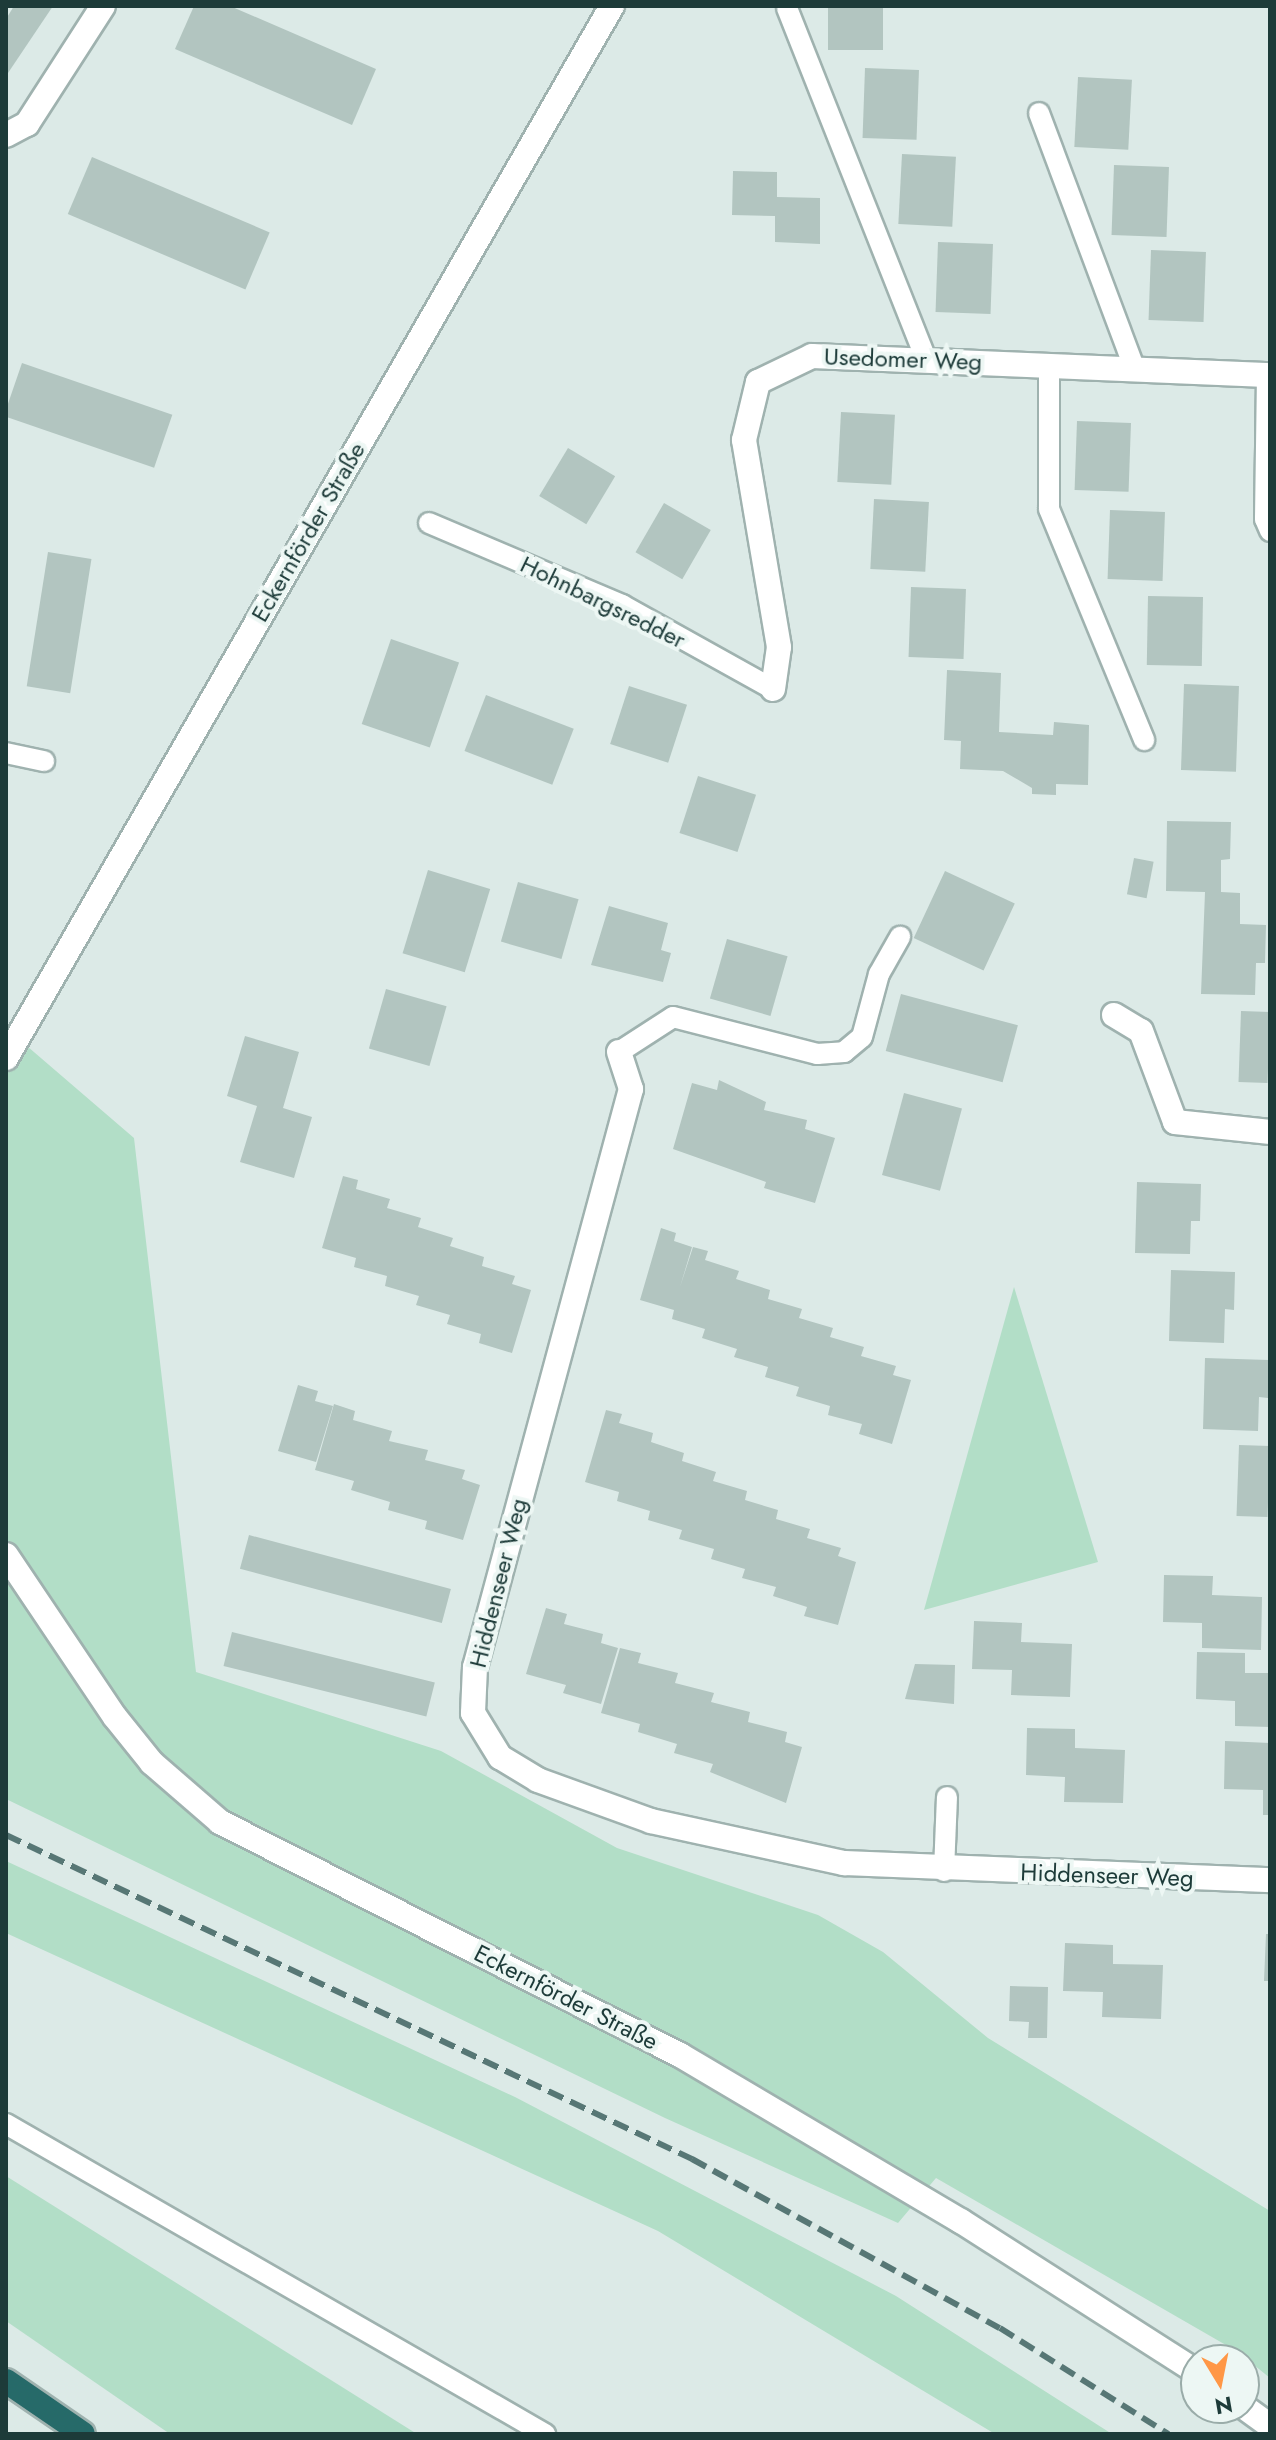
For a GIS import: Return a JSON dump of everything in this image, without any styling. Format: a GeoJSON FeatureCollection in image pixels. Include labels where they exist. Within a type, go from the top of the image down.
{"type":"FeatureCollection","features":[{"type":"Feature","properties":{"kind":"highway"},"geometry":{"type":"LineString","coordinates":[[6,2381],[83,2434]]}},
{"type":"Feature","properties":{"kind":"street"},"geometry":{"type":"LineString","coordinates":[[6,135],[27,124],[103,6]]}},
{"type":"Feature","properties":{"kind":"street","name":"Eckernförder Straße"},"geometry":{"type":"LineString","coordinates":[[6,1058],[612,6]]}},
{"type":"Feature","properties":{"kind":"street","name":"Usedomer Weg"},"geometry":{"type":"LineString","coordinates":[[773,689],[779,647],[744,440],[758,382],[812,356],[1269,375]]}},
{"type":"Feature","properties":{"kind":"street"},"geometry":{"type":"LineString","coordinates":[[1114,1015],[1141,1031],[1175,1122],[1270,1132]]}},
{"type":"Feature","properties":{"kind":"street","name":"Hiddenseer Weg"},"geometry":{"type":"LineString","coordinates":[[619,1052],[631,1089],[475,1667],[473,1713],[500,1757],[538,1780],[651,1821],[814,1858],[944,1871],[1270,1880]]}},
{"type":"Feature","properties":{"kind":"street","name":"Eckernförder Straße"},"geometry":{"type":"LineString","coordinates":[[6,1555],[124,1729],[152,1763],[220,1822],[680,2055],[961,2221],[1180,2361]]}},
{"type":"Feature","properties":{"kind":"lane"},"geometry":{"type":"LineString","coordinates":[[787,8],[926,359]]}},
{"type":"Feature","properties":{"kind":"lane"},"geometry":{"type":"LineString","coordinates":[[1039,113],[1134,367]]}},
{"type":"Feature","properties":{"kind":"lane"},"geometry":{"type":"LineString","coordinates":[[1049,365],[1049,509],[1144,740]]}},
{"type":"Feature","properties":{"kind":"lane"},"geometry":{"type":"LineString","coordinates":[[1269,375],[1265,519],[1270,531]]}},
{"type":"Feature","properties":{"kind":"lane","name":"Hohnbargsredder"},"geometry":{"type":"LineString","coordinates":[[429,523],[622,605],[773,689]]}},
{"type":"Feature","properties":{"kind":"lane"},"geometry":{"type":"LineString","coordinates":[[6,753],[44,761]]}},
{"type":"Feature","properties":{"kind":"lane"},"geometry":{"type":"LineString","coordinates":[[619,1052],[673,1017],[817,1054],[844,1052],[862,1037],[879,974],[900,937]]}},
{"type":"Feature","properties":{"kind":"lane"},"geometry":{"type":"LineString","coordinates":[[944,1871],[947,1797]]}},
{"type":"Feature","properties":{"kind":"lane"},"geometry":{"type":"LineString","coordinates":[[6,2124],[545,2434]]}},
{"type":"Feature","properties":{"kind":"green space"},"geometry":{"type":"Polygon","coordinates":[[[6,1028],[134,1138],[196,1672],[441,1751],[617,1848],[818,1915],[883,1952],[988,2038],[1270,2211],[1270,2378],[1260,2370],[1260,2344],[1224,2344],[936,2178],[898,2223],[665,2118],[6,1799],[6,1028]]]}},
{"type":"Feature","properties":{"kind":"green space"},"geometry":{"type":"Polygon","coordinates":[[[1014,1287],[1098,1562],[924,1610],[1014,1287]]]}},
{"type":"Feature","properties":{"kind":"green space"},"geometry":{"type":"Polygon","coordinates":[[[6,1861],[515,2097],[896,2296],[1112,2434],[995,2434],[658,2231],[6,1933],[6,1861]]]}},
{"type":"Feature","properties":{"kind":"green space"},"geometry":{"type":"Polygon","coordinates":[[[6,2176],[417,2434],[170,2434],[6,2321],[6,2176]]]}},
{"type":"Feature","properties":{"kind":"building"},"geometry":{"type":"Polygon","coordinates":[[[14,6],[53,6],[8,73],[6,19],[14,6]]]}},
{"type":"Feature","properties":{"kind":"building"},"geometry":{"type":"Polygon","coordinates":[[[194,6],[230,6],[376,69],[352,125],[175,49],[194,6]]]}},
{"type":"Feature","properties":{"kind":"building"},"geometry":{"type":"Polygon","coordinates":[[[828,6],[883,6],[883,50],[828,50],[828,6]]]}},
{"type":"Feature","properties":{"kind":"building"},"geometry":{"type":"Polygon","coordinates":[[[865,68],[919,70],[917,140],[863,138],[865,68]]]}},
{"type":"Feature","properties":{"kind":"building"},"geometry":{"type":"Polygon","coordinates":[[[1078,77],[1132,80],[1128,150],[1074,147],[1078,77]]]}},
{"type":"Feature","properties":{"kind":"building"},"geometry":{"type":"Polygon","coordinates":[[[902,154],[956,157],[952,227],[898,224],[902,154]]]}},
{"type":"Feature","properties":{"kind":"building"},"geometry":{"type":"Polygon","coordinates":[[[92,157],[270,232],[245,289],[68,214],[92,157]]]}},
{"type":"Feature","properties":{"kind":"building"},"geometry":{"type":"Polygon","coordinates":[[[1114,165],[1169,167],[1167,237],[1112,235],[1114,165]]]}},
{"type":"Feature","properties":{"kind":"building"},"geometry":{"type":"Polygon","coordinates":[[[733,171],[777,172],[777,197],[820,198],[820,244],[775,242],[775,216],[732,215],[733,171]]]}},
{"type":"Feature","properties":{"kind":"building"},"geometry":{"type":"Polygon","coordinates":[[[938,242],[993,244],[991,314],[936,312],[938,242]]]}},
{"type":"Feature","properties":{"kind":"building"},"geometry":{"type":"Polygon","coordinates":[[[1151,250],[1206,252],[1204,322],[1149,320],[1151,250]]]}},
{"type":"Feature","properties":{"kind":"building"},"geometry":{"type":"Polygon","coordinates":[[[22,363],[172,415],[154,468],[6,417],[22,363]]]}},
{"type":"Feature","properties":{"kind":"building"},"geometry":{"type":"Polygon","coordinates":[[[841,412],[895,415],[891,485],[837,482],[841,412]]]}},
{"type":"Feature","properties":{"kind":"building"},"geometry":{"type":"Polygon","coordinates":[[[1077,421],[1131,423],[1129,492],[1075,490],[1077,421]]]}},
{"type":"Feature","properties":{"kind":"building"},"geometry":{"type":"Polygon","coordinates":[[[568,448],[615,476],[586,524],[539,496],[568,448]]]}},
{"type":"Feature","properties":{"kind":"building"},"geometry":{"type":"Polygon","coordinates":[[[874,499],[929,502],[925,572],[870,569],[874,499]]]}},
{"type":"Feature","properties":{"kind":"building"},"geometry":{"type":"Polygon","coordinates":[[[664,503],[711,530],[682,579],[636,552],[664,503]]]}},
{"type":"Feature","properties":{"kind":"building"},"geometry":{"type":"Polygon","coordinates":[[[1110,510],[1165,512],[1163,581],[1108,579],[1110,510]]]}},
{"type":"Feature","properties":{"kind":"building"},"geometry":{"type":"Polygon","coordinates":[[[48,552],[91,559],[70,693],[27,686],[48,552]]]}},
{"type":"Feature","properties":{"kind":"building"},"geometry":{"type":"Polygon","coordinates":[[[911,587],[966,589],[964,659],[909,657],[911,587]]]}},
{"type":"Feature","properties":{"kind":"building"},"geometry":{"type":"Polygon","coordinates":[[[1148,596],[1203,597],[1202,666],[1147,665],[1148,596]]]}},
{"type":"Feature","properties":{"kind":"building"},"geometry":{"type":"Polygon","coordinates":[[[391,639],[459,662],[430,748],[362,724],[391,639]]]}},
{"type":"Feature","properties":{"kind":"building"},"geometry":{"type":"Polygon","coordinates":[[[947,670],[1001,673],[999,732],[1053,735],[1054,722],[1089,725],[1088,785],[1056,784],[1056,795],[1032,794],[1032,788],[1003,771],[960,769],[961,741],[944,740],[947,670]]]}},
{"type":"Feature","properties":{"kind":"building"},"geometry":{"type":"Polygon","coordinates":[[[1184,684],[1239,686],[1236,772],[1181,770],[1184,684]]]}},
{"type":"Feature","properties":{"kind":"building"},"geometry":{"type":"Polygon","coordinates":[[[629,686],[687,705],[668,763],[610,744],[629,686]]]}},
{"type":"Feature","properties":{"kind":"building"},"geometry":{"type":"Polygon","coordinates":[[[486,695],[574,729],[552,785],[464,751],[486,695]]]}},
{"type":"Feature","properties":{"kind":"building"},"geometry":{"type":"Polygon","coordinates":[[[698,776],[756,795],[737,852],[679,833],[698,776]]]}},
{"type":"Feature","properties":{"kind":"building"},"geometry":{"type":"Polygon","coordinates":[[[1167,821],[1231,822],[1230,859],[1221,860],[1221,892],[1240,893],[1240,924],[1266,925],[1265,963],[1256,963],[1255,995],[1201,994],[1205,892],[1166,891],[1167,821]]]}},
{"type":"Feature","properties":{"kind":"building"},"geometry":{"type":"Polygon","coordinates":[[[1134,858],[1154,862],[1147,898],[1127,894],[1134,858]]]}},
{"type":"Feature","properties":{"kind":"building"},"geometry":{"type":"Polygon","coordinates":[[[428,870],[490,889],[465,972],[403,953],[428,870]]]}},
{"type":"Feature","properties":{"kind":"building"},"geometry":{"type":"Polygon","coordinates":[[[945,871],[1015,904],[984,971],[914,938],[945,871]]]}},
{"type":"Feature","properties":{"kind":"building"},"geometry":{"type":"Polygon","coordinates":[[[518,882],[579,899],[561,959],[501,942],[518,882]]]}},
{"type":"Feature","properties":{"kind":"building"},"geometry":{"type":"Polygon","coordinates":[[[609,906],[668,923],[661,950],[671,953],[663,982],[591,965],[609,906]]]}},
{"type":"Feature","properties":{"kind":"building"},"geometry":{"type":"Polygon","coordinates":[[[727,939],[788,956],[770,1016],[710,999],[727,939]]]}},
{"type":"Feature","properties":{"kind":"building"},"geometry":{"type":"Polygon","coordinates":[[[386,989],[447,1006],[429,1066],[369,1049],[386,989]]]}},
{"type":"Feature","properties":{"kind":"building"},"geometry":{"type":"Polygon","coordinates":[[[901,994],[1018,1025],[1003,1082],[886,1051],[901,994]]]}},
{"type":"Feature","properties":{"kind":"building"},"geometry":{"type":"Polygon","coordinates":[[[1241,1011],[1270,1012],[1268,1083],[1239,1082],[1241,1011]]]}},
{"type":"Feature","properties":{"kind":"building"},"geometry":{"type":"Polygon","coordinates":[[[245,1036],[299,1052],[283,1108],[312,1117],[294,1178],[240,1162],[257,1106],[227,1096],[245,1036]]]}},
{"type":"Feature","properties":{"kind":"building"},"geometry":{"type":"Polygon","coordinates":[[[719,1080],[766,1102],[764,1110],[807,1120],[805,1129],[835,1138],[815,1203],[764,1188],[766,1182],[673,1149],[692,1083],[717,1090],[719,1080]]]}},
{"type":"Feature","properties":{"kind":"building"},"geometry":{"type":"Polygon","coordinates":[[[904,1093],[962,1109],[940,1191],[882,1175],[904,1093]]]}},
{"type":"Feature","properties":{"kind":"building"},"geometry":{"type":"Polygon","coordinates":[[[343,1176],[358,1180],[356,1189],[390,1199],[387,1208],[421,1218],[418,1227],[453,1238],[450,1246],[484,1257],[482,1266],[515,1276],[512,1284],[531,1290],[512,1353],[479,1343],[481,1334],[447,1324],[450,1315],[416,1305],[419,1296],[385,1286],[387,1276],[354,1267],[356,1258],[322,1248],[343,1176]]]}},
{"type":"Feature","properties":{"kind":"building"},"geometry":{"type":"Polygon","coordinates":[[[1137,1182],[1201,1184],[1200,1221],[1191,1221],[1190,1254],[1135,1253],[1137,1182]]]}},
{"type":"Feature","properties":{"kind":"building"},"geometry":{"type":"Polygon","coordinates":[[[661,1228],[676,1233],[674,1241],[692,1247],[680,1287],[693,1247],[708,1251],[705,1260],[739,1271],[736,1279],[770,1290],[768,1299],[802,1309],[799,1318],[833,1328],[830,1337],[864,1347],[861,1356],[896,1366],[893,1375],[911,1380],[892,1444],[859,1434],[862,1424],[828,1415],[830,1406],[796,1396],[799,1387],[765,1377],[768,1367],[734,1357],[737,1349],[702,1338],[705,1329],[672,1319],[674,1310],[640,1300],[661,1228]]]}},
{"type":"Feature","properties":{"kind":"building"},"geometry":{"type":"Polygon","coordinates":[[[1171,1270],[1235,1272],[1234,1310],[1225,1309],[1224,1343],[1169,1341],[1171,1270]]]}},
{"type":"Feature","properties":{"kind":"building"},"geometry":{"type":"Polygon","coordinates":[[[1205,1358],[1269,1360],[1268,1398],[1259,1397],[1258,1431],[1203,1429],[1205,1358]]]}},
{"type":"Feature","properties":{"kind":"building"},"geometry":{"type":"Polygon","coordinates":[[[298,1385],[318,1391],[315,1401],[333,1406],[316,1462],[278,1451],[298,1385]]]}},
{"type":"Feature","properties":{"kind":"building"},"geometry":{"type":"Polygon","coordinates":[[[334,1404],[355,1411],[353,1420],[392,1431],[389,1441],[428,1450],[425,1460],[465,1470],[462,1479],[480,1485],[463,1540],[425,1529],[427,1521],[388,1510],[390,1502],[351,1490],[354,1481],[315,1470],[334,1404]]]}},
{"type":"Feature","properties":{"kind":"building"},"geometry":{"type":"Polygon","coordinates":[[[606,1410],[622,1414],[619,1423],[653,1433],[651,1442],[684,1453],[682,1461],[716,1472],[713,1481],[747,1491],[745,1500],[778,1510],[776,1519],[810,1529],[807,1538],[841,1548],[838,1556],[856,1562],[838,1625],[804,1616],[807,1607],[773,1596],[776,1587],[742,1578],[745,1569],[711,1559],[714,1549],[679,1539],[682,1530],[648,1520],[650,1511],[617,1501],[619,1492],[585,1482],[606,1410]]]}},
{"type":"Feature","properties":{"kind":"building"},"geometry":{"type":"Polygon","coordinates":[[[1239,1445],[1270,1446],[1268,1517],[1237,1516],[1239,1445]]]}},
{"type":"Feature","properties":{"kind":"building"},"geometry":{"type":"Polygon","coordinates":[[[249,1535],[451,1589],[442,1623],[240,1569],[249,1535]]]}},
{"type":"Feature","properties":{"kind":"building"},"geometry":{"type":"Polygon","coordinates":[[[1164,1575],[1213,1576],[1212,1595],[1262,1597],[1261,1650],[1202,1648],[1202,1623],[1163,1622],[1164,1575]]]}},
{"type":"Feature","properties":{"kind":"building"},"geometry":{"type":"Polygon","coordinates":[[[546,1608],[567,1614],[564,1624],[603,1634],[601,1643],[618,1648],[601,1704],[563,1693],[566,1685],[526,1674],[546,1608]]]}},
{"type":"Feature","properties":{"kind":"building"},"geometry":{"type":"Polygon","coordinates":[[[974,1621],[1022,1623],[1021,1642],[1072,1644],[1070,1697],[1011,1695],[1012,1670],[972,1669],[974,1621]]]}},
{"type":"Feature","properties":{"kind":"building"},"geometry":{"type":"Polygon","coordinates":[[[232,1632],[435,1683],[426,1717],[224,1666],[232,1632]]]}},
{"type":"Feature","properties":{"kind":"building"},"geometry":{"type":"Polygon","coordinates":[[[620,1648],[641,1653],[638,1663],[678,1673],[675,1683],[714,1693],[711,1702],[750,1712],[748,1722],[787,1732],[785,1742],[802,1747],[786,1803],[710,1772],[713,1764],[674,1753],[677,1744],[638,1732],[640,1724],[601,1713],[620,1648]]]}},
{"type":"Feature","properties":{"kind":"building"},"geometry":{"type":"Polygon","coordinates":[[[1197,1652],[1245,1653],[1245,1673],[1270,1673],[1270,1727],[1235,1726],[1235,1701],[1196,1699],[1197,1652]]]}},
{"type":"Feature","properties":{"kind":"building"},"geometry":{"type":"Polygon","coordinates":[[[915,1664],[955,1665],[954,1704],[905,1699],[915,1664]]]}},
{"type":"Feature","properties":{"kind":"building"},"geometry":{"type":"Polygon","coordinates":[[[1027,1728],[1075,1729],[1075,1748],[1125,1750],[1123,1803],[1064,1802],[1065,1777],[1026,1775],[1027,1728]]]}},
{"type":"Feature","properties":{"kind":"building"},"geometry":{"type":"Polygon","coordinates":[[[1225,1741],[1270,1743],[1270,1815],[1263,1815],[1263,1790],[1224,1789],[1225,1741]]]}},
{"type":"Feature","properties":{"kind":"building"},"geometry":{"type":"Polygon","coordinates":[[[1266,1934],[1270,1934],[1270,1981],[1264,1981],[1266,1934]]]}},
{"type":"Feature","properties":{"kind":"building"},"geometry":{"type":"Polygon","coordinates":[[[1065,1943],[1113,1945],[1113,1964],[1163,1965],[1161,2019],[1102,2017],[1103,1992],[1063,1991],[1065,1943]]]}},
{"type":"Feature","properties":{"kind":"building"},"geometry":{"type":"Polygon","coordinates":[[[1010,1986],[1048,1987],[1047,2038],[1028,2038],[1029,2022],[1009,2021],[1010,1986]]]}},
{"type":"Feature","properties":{"kind":"railway"},"geometry":{"type":"LineString","coordinates":[[6,1835],[692,2159],[1000,2328],[1168,2434]]}}]}
